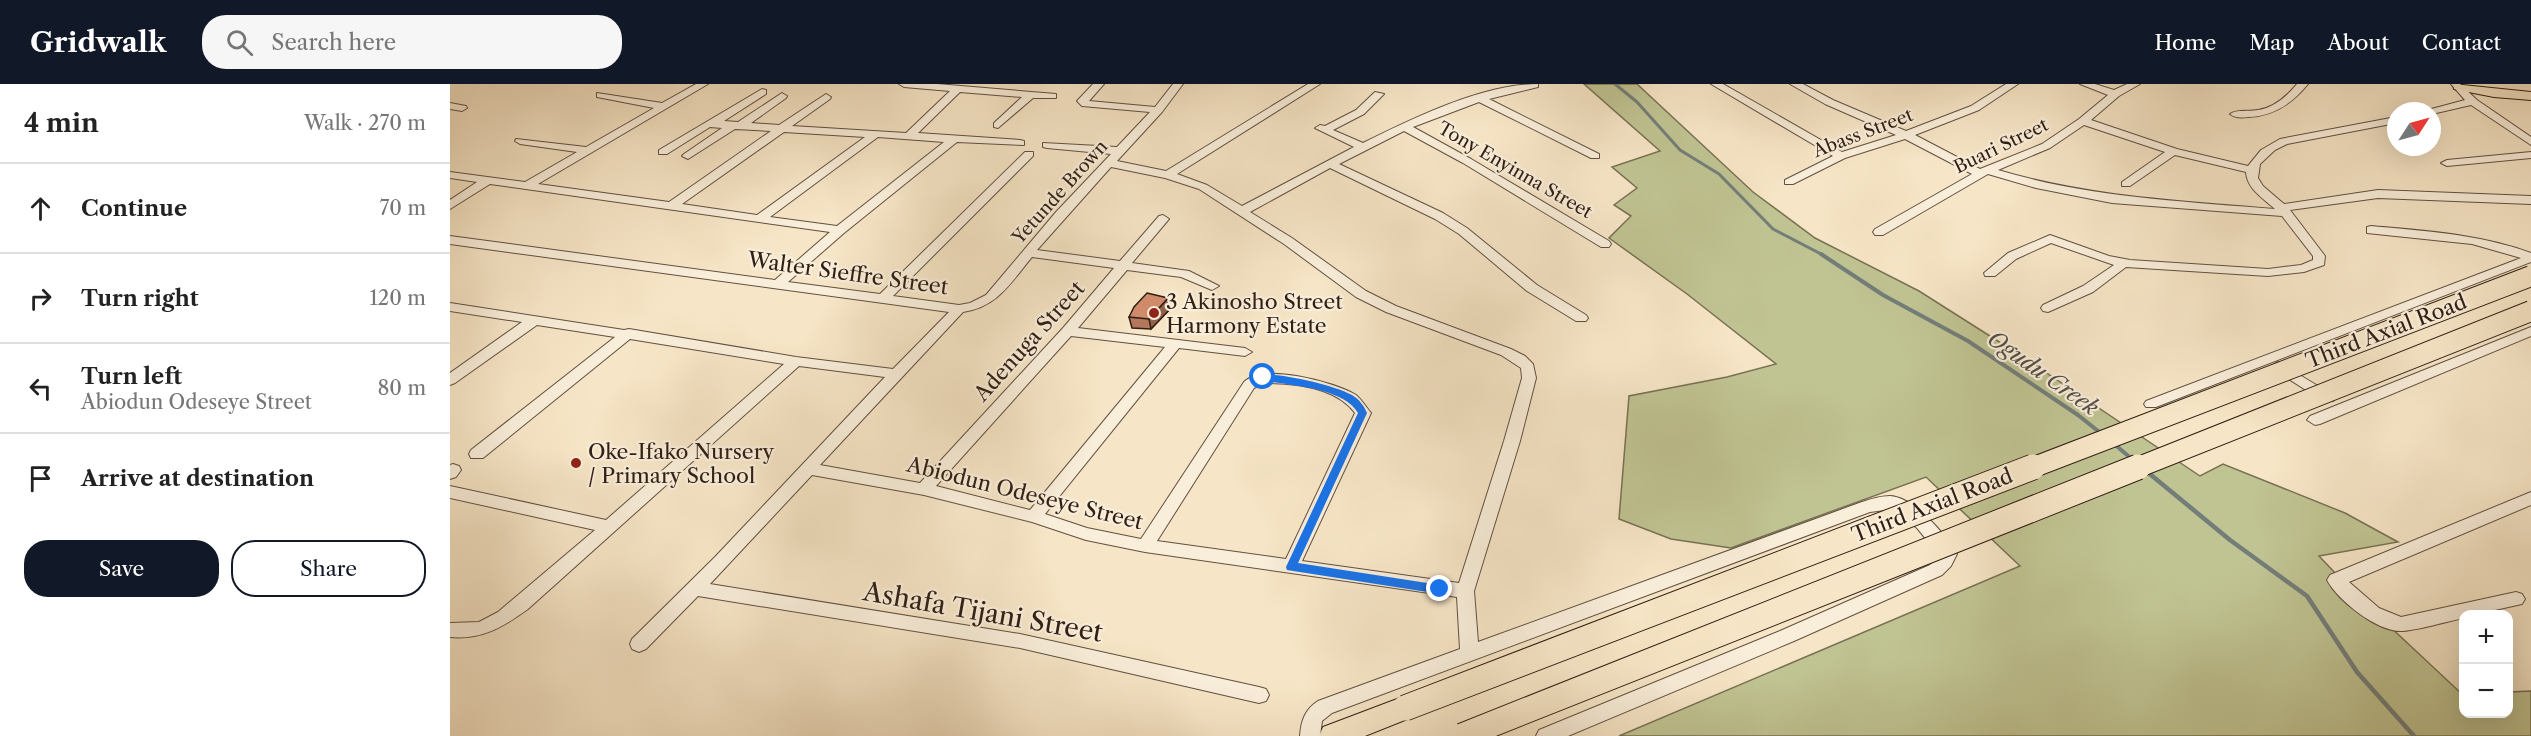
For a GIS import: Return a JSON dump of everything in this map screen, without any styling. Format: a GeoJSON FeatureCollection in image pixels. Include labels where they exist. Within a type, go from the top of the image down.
{"type":"FeatureCollection","features":[{"type":"Feature","properties":{"kind":"highway","name":"Third Axial Road"},"geometry":{"type":"LineString","coordinates":[[1333,736],[2531,276]]}},
{"type":"Feature","properties":{"kind":"highway","name":"Third Axial Road"},"geometry":{"type":"LineString","coordinates":[[1462,736],[2531,312]]}},
{"type":"Feature","properties":{"kind":"main road"},"geometry":{"type":"LineString","coordinates":[[2472,84],[2531,95]]}},
{"type":"Feature","properties":{"kind":"main road"},"geometry":{"type":"LineString","coordinates":[[2457,85],[2494,93],[2531,95]]}},
{"type":"Feature","properties":{"kind":"street"},"geometry":{"type":"LineString","coordinates":[[526,186],[661,106],[703,84]]}},
{"type":"Feature","properties":{"kind":"street"},"geometry":{"type":"LineString","coordinates":[[904,84],[1052,96]]}},
{"type":"Feature","properties":{"kind":"street"},"geometry":{"type":"LineString","coordinates":[[1099,84],[1082,101],[1086,104],[1158,110]]}},
{"type":"Feature","properties":{"kind":"street","name":"Yetunde Brown"},"geometry":{"type":"LineString","coordinates":[[959,309],[983,303],[991,298],[1060,215],[1158,110],[1178,84]]}},
{"type":"Feature","properties":{"kind":"street"},"geometry":{"type":"LineString","coordinates":[[1168,175],[1315,84]]}},
{"type":"Feature","properties":{"kind":"street"},"geometry":{"type":"LineString","coordinates":[[1716,84],[1841,156]]}},
{"type":"Feature","properties":{"kind":"street"},"geometry":{"type":"LineString","coordinates":[[1795,84],[1829,102],[1984,172],[2112,200],[2283,211],[2378,194],[2531,200]]}},
{"type":"Feature","properties":{"kind":"street","name":"Abass Street"},"geometry":{"type":"LineString","coordinates":[[1789,182],[1841,156],[1906,135],[1975,108],[2013,84]]}},
{"type":"Feature","properties":{"kind":"street"},"geometry":{"type":"LineString","coordinates":[[2085,84],[2115,94]]}},
{"type":"Feature","properties":{"kind":"street","name":"Buari Street"},"geometry":{"type":"LineString","coordinates":[[1879,232],[1984,172],[2046,146],[2084,121],[2115,94],[2135,84]]}},
{"type":"Feature","properties":{"kind":"street"},"geometry":{"type":"LineString","coordinates":[[2235,114],[2247,115],[2280,107],[2303,84]]}},
{"type":"Feature","properties":{"kind":"street"},"geometry":{"type":"LineString","coordinates":[[1242,211],[1364,147],[1406,128],[1478,97],[1534,85]]}},
{"type":"Feature","properties":{"kind":"street"},"geometry":{"type":"LineString","coordinates":[[2457,85],[2473,102],[2531,142]]}},
{"type":"Feature","properties":{"kind":"street"},"geometry":{"type":"LineString","coordinates":[[910,135],[958,89]]}},
{"type":"Feature","properties":{"kind":"street"},"geometry":{"type":"LineString","coordinates":[[663,152],[762,92]]}},
{"type":"Feature","properties":{"kind":"street"},"geometry":{"type":"LineString","coordinates":[[601,94],[661,106]]}},
{"type":"Feature","properties":{"kind":"street"},"geometry":{"type":"LineString","coordinates":[[1364,147],[1320,128],[1360,112],[1379,94]]}},
{"type":"Feature","properties":{"kind":"street"},"geometry":{"type":"LineString","coordinates":[[998,125],[1030,95]]}},
{"type":"Feature","properties":{"kind":"street"},"geometry":{"type":"LineString","coordinates":[[688,156],[782,96]]}},
{"type":"Feature","properties":{"kind":"street"},"geometry":{"type":"LineString","coordinates":[[671,206],[784,129],[826,97]]}},
{"type":"Feature","properties":{"kind":"street"},"geometry":{"type":"LineString","coordinates":[[1478,97],[1595,156]]}},
{"type":"Feature","properties":{"kind":"street"},"geometry":{"type":"LineString","coordinates":[[2441,109],[2473,102]]}},
{"type":"Feature","properties":{"kind":"street"},"geometry":{"type":"LineString","coordinates":[[450,106],[462,108]]}},
{"type":"Feature","properties":{"kind":"street"},"geometry":{"type":"LineString","coordinates":[[2084,121],[2174,151],[2252,170]]}},
{"type":"Feature","properties":{"kind":"street"},"geometry":{"type":"LineString","coordinates":[[691,122],[1020,143]]}},
{"type":"Feature","properties":{"kind":"street"},"geometry":{"type":"LineString","coordinates":[[1990,273],[2012,256],[2050,239],[2123,263],[2260,272],[2300,268],[2319,262],[2319,256],[2283,211],[2254,184],[2252,170],[2267,149],[2284,141],[2387,122]]}},
{"type":"Feature","properties":{"kind":"street","name":"Tony Enyinna Street"},"geometry":{"type":"LineString","coordinates":[[1406,128],[1467,160],[1605,244]]}},
{"type":"Feature","properties":{"kind":"street"},"geometry":{"type":"LineString","coordinates":[[759,219],[874,135]]}},
{"type":"Feature","properties":{"kind":"street"},"geometry":{"type":"LineString","coordinates":[[777,285],[840,230],[954,139]]}},
{"type":"Feature","properties":{"kind":"street"},"geometry":{"type":"LineString","coordinates":[[520,141],[585,150]]}},
{"type":"Feature","properties":{"kind":"street"},"geometry":{"type":"LineString","coordinates":[[1047,146],[1120,151]]}},
{"type":"Feature","properties":{"kind":"street"},"geometry":{"type":"LineString","coordinates":[[2126,184],[2174,151]]}},
{"type":"Feature","properties":{"kind":"street"},"geometry":{"type":"LineString","coordinates":[[883,299],[1029,154]]}},
{"type":"Feature","properties":{"kind":"street"},"geometry":{"type":"LineString","coordinates":[[2447,163],[2531,155]]}},
{"type":"Feature","properties":{"kind":"street"},"geometry":{"type":"LineString","coordinates":[[1110,163],[1168,175],[1203,187],[1288,241],[1361,294],[1391,309],[1520,359],[1528,367],[1529,378],[1512,441],[1465,591],[1470,654]]}},
{"type":"Feature","properties":{"kind":"street"},"geometry":{"type":"LineString","coordinates":[[1331,164],[1455,226],[1532,288],[1581,318]]}},
{"type":"Feature","properties":{"kind":"street"},"geometry":{"type":"LineString","coordinates":[[450,175],[840,230]]}},
{"type":"Feature","properties":{"kind":"street"},"geometry":{"type":"LineString","coordinates":[[450,205],[487,181]]}},
{"type":"Feature","properties":{"kind":"street","name":"Adenuga Street"},"geometry":{"type":"LineString","coordinates":[[924,489],[1068,331],[1163,219]]}},
{"type":"Feature","properties":{"kind":"street"},"geometry":{"type":"LineString","coordinates":[[2371,230],[2467,239],[2499,245],[2531,258]]}},
{"type":"Feature","properties":{"kind":"street","name":"Walter Sieffre Street"},"geometry":{"type":"LineString","coordinates":[[450,240],[959,309]]}},
{"type":"Feature","properties":{"kind":"street"},"geometry":{"type":"LineString","coordinates":[[1030,253],[1125,264],[1184,274],[1212,286]]}},
{"type":"Feature","properties":{"kind":"street"},"geometry":{"type":"LineString","coordinates":[[2151,404],[2531,258]]}},
{"type":"Feature","properties":{"kind":"street"},"geometry":{"type":"LineString","coordinates":[[2048,308],[2096,286],[2109,278],[2123,263]]}},
{"type":"Feature","properties":{"kind":"street"},"geometry":{"type":"LineString","coordinates":[[450,307],[629,333],[796,361],[895,374]]}},
{"type":"Feature","properties":{"kind":"street","name":"Walter Sieffre Street"},"geometry":{"type":"LineString","coordinates":[[639,644],[696,589],[895,374],[959,309]]}},
{"type":"Feature","properties":{"kind":"street"},"geometry":{"type":"LineString","coordinates":[[450,380],[536,319]]}},
{"type":"Feature","properties":{"kind":"street"},"geometry":{"type":"LineString","coordinates":[[1068,331],[1245,352]]}},
{"type":"Feature","properties":{"kind":"street"},"geometry":{"type":"LineString","coordinates":[[2315,420],[2531,331]]}},
{"type":"Feature","properties":{"kind":"street"},"geometry":{"type":"LineString","coordinates":[[477,454],[629,333]]}},
{"type":"Feature","properties":{"kind":"street"},"geometry":{"type":"LineString","coordinates":[[1034,517],[1174,345]]}},
{"type":"Feature","properties":{"kind":"street"},"geometry":{"type":"LineString","coordinates":[[2269,358],[2308,387],[2347,406]]}},
{"type":"Feature","properties":{"kind":"street"},"geometry":{"type":"LineString","coordinates":[[450,630],[468,633],[483,629],[522,604],[796,361]]}},
{"type":"Feature","properties":{"kind":"street"},"geometry":{"type":"LineString","coordinates":[[1145,546],[1249,385],[1254,380],[1275,378],[1349,398],[1359,406],[1363,413],[1291,567]]}},
{"type":"Feature","properties":{"kind":"street","name":"Abiodun Odeseye Street"},"geometry":{"type":"LineString","coordinates":[[809,469],[924,489],[1034,517],[1086,534],[1145,546],[1465,591]]}},
{"type":"Feature","properties":{"kind":"street"},"geometry":{"type":"LineString","coordinates":[[450,492],[609,527]]}},
{"type":"Feature","properties":{"kind":"street"},"geometry":{"type":"LineString","coordinates":[[2516,599],[2401,624],[2391,622],[2368,611],[2336,580],[2410,547],[2466,528],[2531,498]]}},
{"type":"Feature","properties":{"kind":"street"},"geometry":{"type":"LineString","coordinates":[[1310,736],[1310,724],[1315,712],[1325,707],[1868,506],[1892,502],[1898,504],[1922,523],[1948,554],[1936,570],[1787,636],[1546,736]]}},
{"type":"Feature","properties":{"kind":"street","name":"Ashafa Tijani Street"},"geometry":{"type":"LineString","coordinates":[[696,589],[1020,641],[1259,694]]}},
{"type":"Feature","properties":{"kind":"green space"},"geometry":{"type":"Polygon","coordinates":[[[1584,84],[1637,84],[1753,192],[1815,238],[1919,291],[2023,357],[2200,476],[2223,464],[2345,513],[2398,542],[2319,556],[2355,594],[2459,691],[2459,718],[2513,718],[2513,692],[2531,691],[2531,736],[1619,736],[2020,566],[1926,477],[1731,548],[1671,539],[1619,519],[1629,396],[1727,377],[1776,364],[1687,294],[1609,238],[1631,216],[1614,205],[1637,188],[1612,167],[1660,151],[1584,84]]]}},
{"type":"Feature","properties":{"kind":"building"},"geometry":{"type":"Polygon","coordinates":[[[1147,293],[1168,298],[1149,319],[1129,317],[1134,307],[1147,293]]]}},
{"type":"Feature","properties":{"kind":"waterway","name":"Ogudu Creek"},"geometry":{"type":"LineString","coordinates":[[1615,84],[1637,102],[1680,150],[1719,174],[1773,229],[1823,255]]}},
{"type":"Feature","properties":{"kind":"waterway","name":"Ogudu Creek"},"geometry":{"type":"LineString","coordinates":[[1821,254],[1883,295],[1968,341],[2078,415],[2103,435]]}},
{"type":"Feature","properties":{"kind":"waterway","name":"Ogudu Creek"},"geometry":{"type":"LineString","coordinates":[[2113,443],[2133,460]]}},
{"type":"Feature","properties":{"kind":"waterway","name":"Ogudu Creek"},"geometry":{"type":"LineString","coordinates":[[2145,470],[2230,540],[2307,596],[2357,672],[2414,736]]}},
{"type":"Feature","properties":{"kind":"place","name":"3 Akinosho Street Harmony Estate"},"geometry":{"type":"Point","coordinates":[1154,313]}},
{"type":"Feature","properties":{"kind":"place","name":"Oke-Ifako Nursery / Primary School"},"geometry":{"type":"Point","coordinates":[576,463]}},
{"type":"Feature","properties":{"kind":"route"},"geometry":{"type":"LineString","coordinates":[[1263,377],[1326,390],[1349,398],[1359,406],[1363,413],[1291,567],[1440,589]]}}]}
